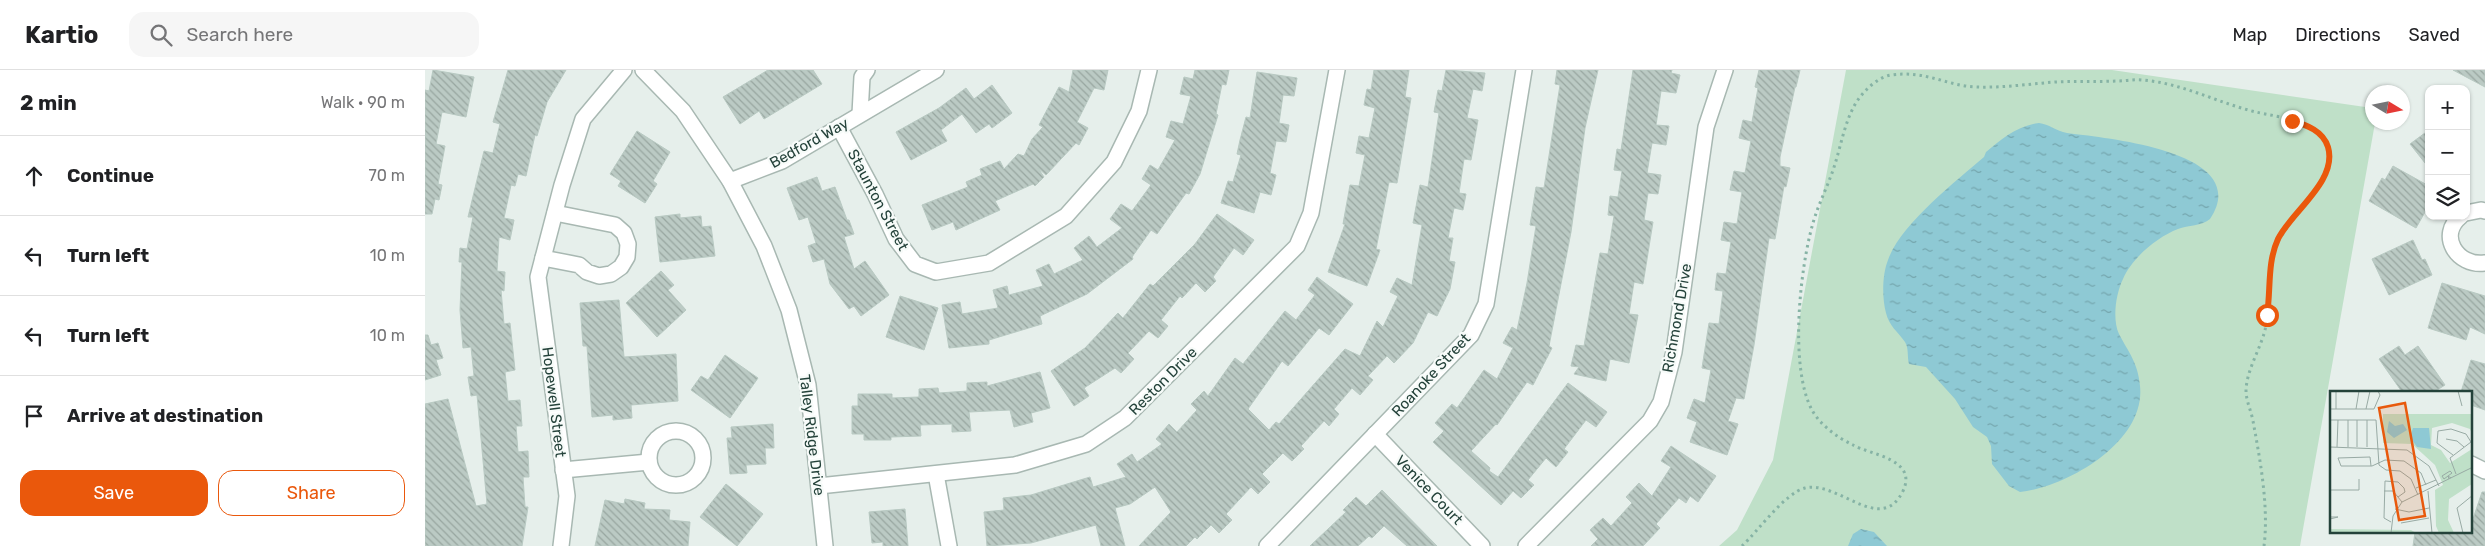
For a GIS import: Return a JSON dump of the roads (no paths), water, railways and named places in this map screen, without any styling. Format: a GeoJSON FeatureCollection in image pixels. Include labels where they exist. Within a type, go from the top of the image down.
{"type":"FeatureCollection","features":[{"type":"Feature","properties":{"kind":"street","name":"Hopewell Street"},"geometry":{"type":"LineString","coordinates":[[561,546],[567,496],[539,277],[555,213],[583,119],[624,70]]}},
{"type":"Feature","properties":{"kind":"street","name":"Talley Ridge Drive"},"geometry":{"type":"LineString","coordinates":[[643,70],[683,111],[730,181],[764,246],[789,310],[808,385],[825,546]]}},
{"type":"Feature","properties":{"kind":"street","name":"Bedford Way"},"geometry":{"type":"LineString","coordinates":[[860,114],[862,77],[867,70]]}},
{"type":"Feature","properties":{"kind":"street","name":"Bedford Way"},"geometry":{"type":"LineString","coordinates":[[730,181],[782,161],[839,128],[918,74],[936,70]]}},
{"type":"Feature","properties":{"kind":"street","name":"Staunton Street"},"geometry":{"type":"LineString","coordinates":[[839,128],[875,194],[896,239],[915,264],[936,272],[989,263],[1066,216],[1114,162],[1139,110],[1149,70]]}},
{"type":"Feature","properties":{"kind":"street","name":"Reston Drive"},"geometry":{"type":"LineString","coordinates":[[819,486],[1015,465],[1086,444],[1125,418],[1297,246],[1311,214],[1337,70]]}},
{"type":"Feature","properties":{"kind":"street","name":"Roanoke Street"},"geometry":{"type":"LineString","coordinates":[[1267,546],[1471,335],[1486,304],[1524,70]]}},
{"type":"Feature","properties":{"kind":"street","name":"Richmond Drive"},"geometry":{"type":"LineString","coordinates":[[1526,546],[1650,421],[1661,402],[1674,352],[1706,127],[1725,70]]}},
{"type":"Feature","properties":{"kind":"street"},"geometry":{"type":"LineString","coordinates":[[2470,212],[2485,211]]}},
{"type":"Feature","properties":{"kind":"street"},"geometry":{"type":"LineString","coordinates":[[543,258],[579,266],[587,272],[599,276],[611,274],[621,267],[627,257],[628,244],[624,233],[615,225],[555,213]]}},
{"type":"Feature","properties":{"kind":"street"},"geometry":{"type":"LineString","coordinates":[[2458,220],[2452,229],[2451,241],[2455,252],[2464,261],[2476,264],[2485,263]]}},
{"type":"Feature","properties":{"kind":"street","name":"Venice Court"},"geometry":{"type":"LineString","coordinates":[[1375,434],[1482,546]]}},
{"type":"Feature","properties":{"kind":"street"},"geometry":{"type":"LineString","coordinates":[[563,470],[649,462]]}},
{"type":"Feature","properties":{"kind":"street"},"geometry":{"type":"LineString","coordinates":[[2473,465],[2485,470]]}},
{"type":"Feature","properties":{"kind":"street"},"geometry":{"type":"LineString","coordinates":[[936,474],[949,546]]}},
{"type":"Feature","properties":{"kind":"water"},"geometry":{"type":"Polygon","coordinates":[[[2039,123],[2067,133],[2141,144],[2170,152],[2195,163],[2212,178],[2218,196],[2210,219],[2203,223],[2178,229],[2162,237],[2132,263],[2121,285],[2116,306],[2117,328],[2135,364],[2140,386],[2138,406],[2130,425],[2117,443],[2100,458],[2080,471],[2039,488],[2020,492],[2009,486],[1992,464],[1991,446],[1987,437],[1973,427],[1955,399],[1926,367],[1909,364],[1906,344],[1887,318],[1883,286],[1886,266],[1894,247],[1916,218],[1998,142],[2017,130],[2039,123]]]}},
{"type":"Feature","properties":{"kind":"water"},"geometry":{"type":"Polygon","coordinates":[[[1861,529],[1874,532],[1887,546],[1848,546],[1853,534],[1861,529]]]}}]}
